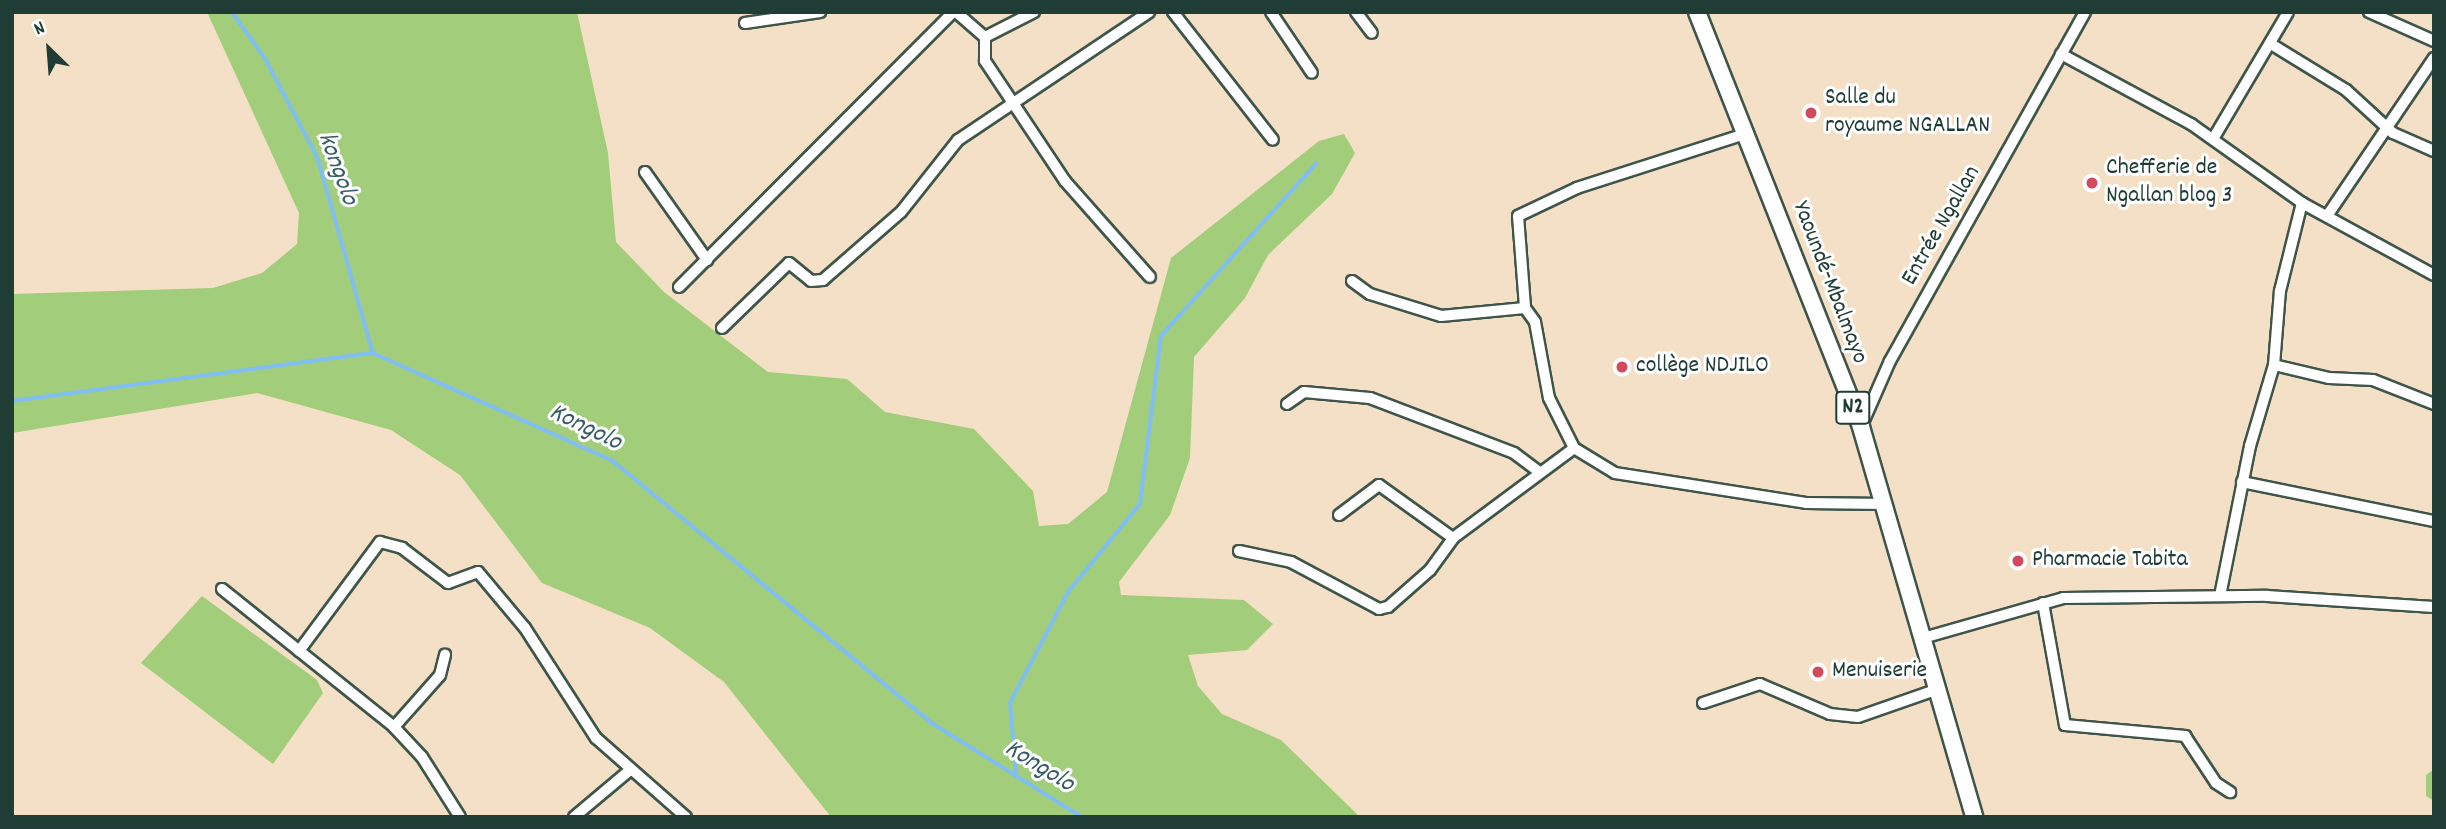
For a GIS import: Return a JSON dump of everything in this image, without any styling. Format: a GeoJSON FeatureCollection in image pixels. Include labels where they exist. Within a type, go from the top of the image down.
{"type":"FeatureCollection","features":[{"type":"Feature","properties":{"kind":"highway","name":"Yaoundé-Mbalmayo"},"geometry":{"type":"LineString","coordinates":[[1699,15],[1748,133],[1861,427],[1886,504],[1974,817]]}},
{"type":"Feature","properties":{"kind":"street"},"geometry":{"type":"LineString","coordinates":[[745,23],[820,12]]}},
{"type":"Feature","properties":{"kind":"street"},"geometry":{"type":"LineString","coordinates":[[679,287],[954,12],[985,37]]}},
{"type":"Feature","properties":{"kind":"street"},"geometry":{"type":"LineString","coordinates":[[985,37],[1034,12]]}},
{"type":"Feature","properties":{"kind":"street"},"geometry":{"type":"LineString","coordinates":[[722,328],[789,263],[811,281],[823,280],[901,212],[958,140],[1011,101],[1149,12]]}},
{"type":"Feature","properties":{"kind":"street"},"geometry":{"type":"LineString","coordinates":[[1173,12],[1273,140]]}},
{"type":"Feature","properties":{"kind":"street"},"geometry":{"type":"LineString","coordinates":[[1271,12],[1312,73]]}},
{"type":"Feature","properties":{"kind":"street"},"geometry":{"type":"LineString","coordinates":[[1356,12],[1373,33]]}},
{"type":"Feature","properties":{"kind":"street","name":"Entrée Ngallan"},"geometry":{"type":"LineString","coordinates":[[1861,427],[1890,361],[2085,12]]}},
{"type":"Feature","properties":{"kind":"street"},"geometry":{"type":"LineString","coordinates":[[2213,139],[2288,12]]}},
{"type":"Feature","properties":{"kind":"street"},"geometry":{"type":"LineString","coordinates":[[2369,12],[2434,41]]}},
{"type":"Feature","properties":{"kind":"street"},"geometry":{"type":"LineString","coordinates":[[985,37],[985,61],[1065,181],[1150,277]]}},
{"type":"Feature","properties":{"kind":"street"},"geometry":{"type":"LineString","coordinates":[[2271,44],[2346,90],[2384,125],[2434,152]]}},
{"type":"Feature","properties":{"kind":"street"},"geometry":{"type":"LineString","coordinates":[[2060,54],[2213,139],[2302,203],[2434,275]]}},
{"type":"Feature","properties":{"kind":"street"},"geometry":{"type":"LineString","coordinates":[[2327,216],[2384,125],[2434,58]]}},
{"type":"Feature","properties":{"kind":"street"},"geometry":{"type":"LineString","coordinates":[[1748,133],[1523,211],[1515,227],[1525,308],[1535,322],[1549,398],[1574,448],[1615,473],[1806,503],[1886,504]]}},
{"type":"Feature","properties":{"kind":"street"},"geometry":{"type":"LineString","coordinates":[[645,172],[707,260]]}},
{"type":"Feature","properties":{"kind":"street"},"geometry":{"type":"LineString","coordinates":[[2220,596],[2242,482],[2274,365],[2280,291],[2302,203]]}},
{"type":"Feature","properties":{"kind":"street"},"geometry":{"type":"LineString","coordinates":[[1352,281],[1370,294],[1441,316],[1525,308]]}},
{"type":"Feature","properties":{"kind":"street"},"geometry":{"type":"LineString","coordinates":[[2274,365],[2329,378],[2373,380],[2434,404]]}},
{"type":"Feature","properties":{"kind":"street"},"geometry":{"type":"LineString","coordinates":[[1287,404],[1304,392],[1370,398],[1514,453],[1538,471]]}},
{"type":"Feature","properties":{"kind":"street"},"geometry":{"type":"LineString","coordinates":[[1239,551],[1291,562],[1379,609],[1395,604],[1421,579],[1453,538],[1538,471],[1574,448]]}},
{"type":"Feature","properties":{"kind":"street"},"geometry":{"type":"LineString","coordinates":[[2242,482],[2434,521]]}},
{"type":"Feature","properties":{"kind":"street"},"geometry":{"type":"LineString","coordinates":[[1339,515],[1379,485],[1453,538]]}},
{"type":"Feature","properties":{"kind":"street"},"geometry":{"type":"LineString","coordinates":[[299,651],[380,542],[402,548],[448,583],[478,572],[525,628],[596,738],[686,817]]}},
{"type":"Feature","properties":{"kind":"street"},"geometry":{"type":"LineString","coordinates":[[222,589],[394,727],[422,757],[460,817]]}},
{"type":"Feature","properties":{"kind":"street"},"geometry":{"type":"LineString","coordinates":[[1923,638],[2043,603],[2220,596],[2434,607]]}},
{"type":"Feature","properties":{"kind":"street"},"geometry":{"type":"LineString","coordinates":[[2043,603],[2065,725],[2185,736],[2216,783],[2230,792]]}},
{"type":"Feature","properties":{"kind":"street"},"geometry":{"type":"LineString","coordinates":[[394,727],[440,675],[445,655]]}},
{"type":"Feature","properties":{"kind":"street"},"geometry":{"type":"LineString","coordinates":[[1703,703],[1760,684],[1830,713],[1858,717],[1938,689]]}},
{"type":"Feature","properties":{"kind":"street"},"geometry":{"type":"LineString","coordinates":[[574,817],[630,770]]}},
{"type":"Feature","properties":{"kind":"green space"},"geometry":{"type":"Polygon","coordinates":[[[207,12],[577,12],[608,153],[616,242],[664,292],[768,372],[847,379],[885,412],[974,429],[1033,491],[1039,526],[1068,524],[1107,492],[1171,258],[1319,141],[1344,134],[1355,153],[1332,194],[1268,255],[1245,298],[1194,357],[1190,458],[1170,515],[1119,582],[1121,595],[1244,600],[1273,624],[1247,650],[1188,655],[1198,686],[1222,714],[1281,740],[1360,817],[831,817],[724,682],[650,628],[542,583],[460,475],[391,430],[257,393],[12,433],[12,294],[213,288],[262,273],[297,244],[299,213],[207,12]]]}},
{"type":"Feature","properties":{"kind":"green space"},"geometry":{"type":"Polygon","coordinates":[[[202,596],[317,680],[323,693],[273,764],[141,663],[202,596]]]}},
{"type":"Feature","properties":{"kind":"green space"},"geometry":{"type":"Polygon","coordinates":[[[2434,769],[2434,801],[2426,796],[2426,775],[2434,769]]]}},
{"type":"Feature","properties":{"kind":"waterway","name":"kongolo"},"geometry":{"type":"LineString","coordinates":[[232,12],[265,58],[318,158],[373,353]]}},
{"type":"Feature","properties":{"kind":"waterway"},"geometry":{"type":"LineString","coordinates":[[1016,777],[1010,703],[1068,592],[1140,504],[1161,336],[1316,164]]}},
{"type":"Feature","properties":{"kind":"waterway","name":"Kongolo"},"geometry":{"type":"LineString","coordinates":[[12,401],[373,353],[613,461],[932,723],[1082,817]]}},
{"type":"Feature","properties":{"kind":"place","name":"Salle du royaume NGALLAN"},"geometry":{"type":"Point","coordinates":[1811,113]}},
{"type":"Feature","properties":{"kind":"place","name":"Chefferie de Ngallan blog 3"},"geometry":{"type":"Point","coordinates":[2092,183]}},
{"type":"Feature","properties":{"kind":"place","name":"collège NDJILO"},"geometry":{"type":"Point","coordinates":[1622,367]}},
{"type":"Feature","properties":{"kind":"place","name":"Pharmacie Tabita"},"geometry":{"type":"Point","coordinates":[2018,561]}},
{"type":"Feature","properties":{"kind":"place","name":"Menuiserie"},"geometry":{"type":"Point","coordinates":[1818,672]}}]}
